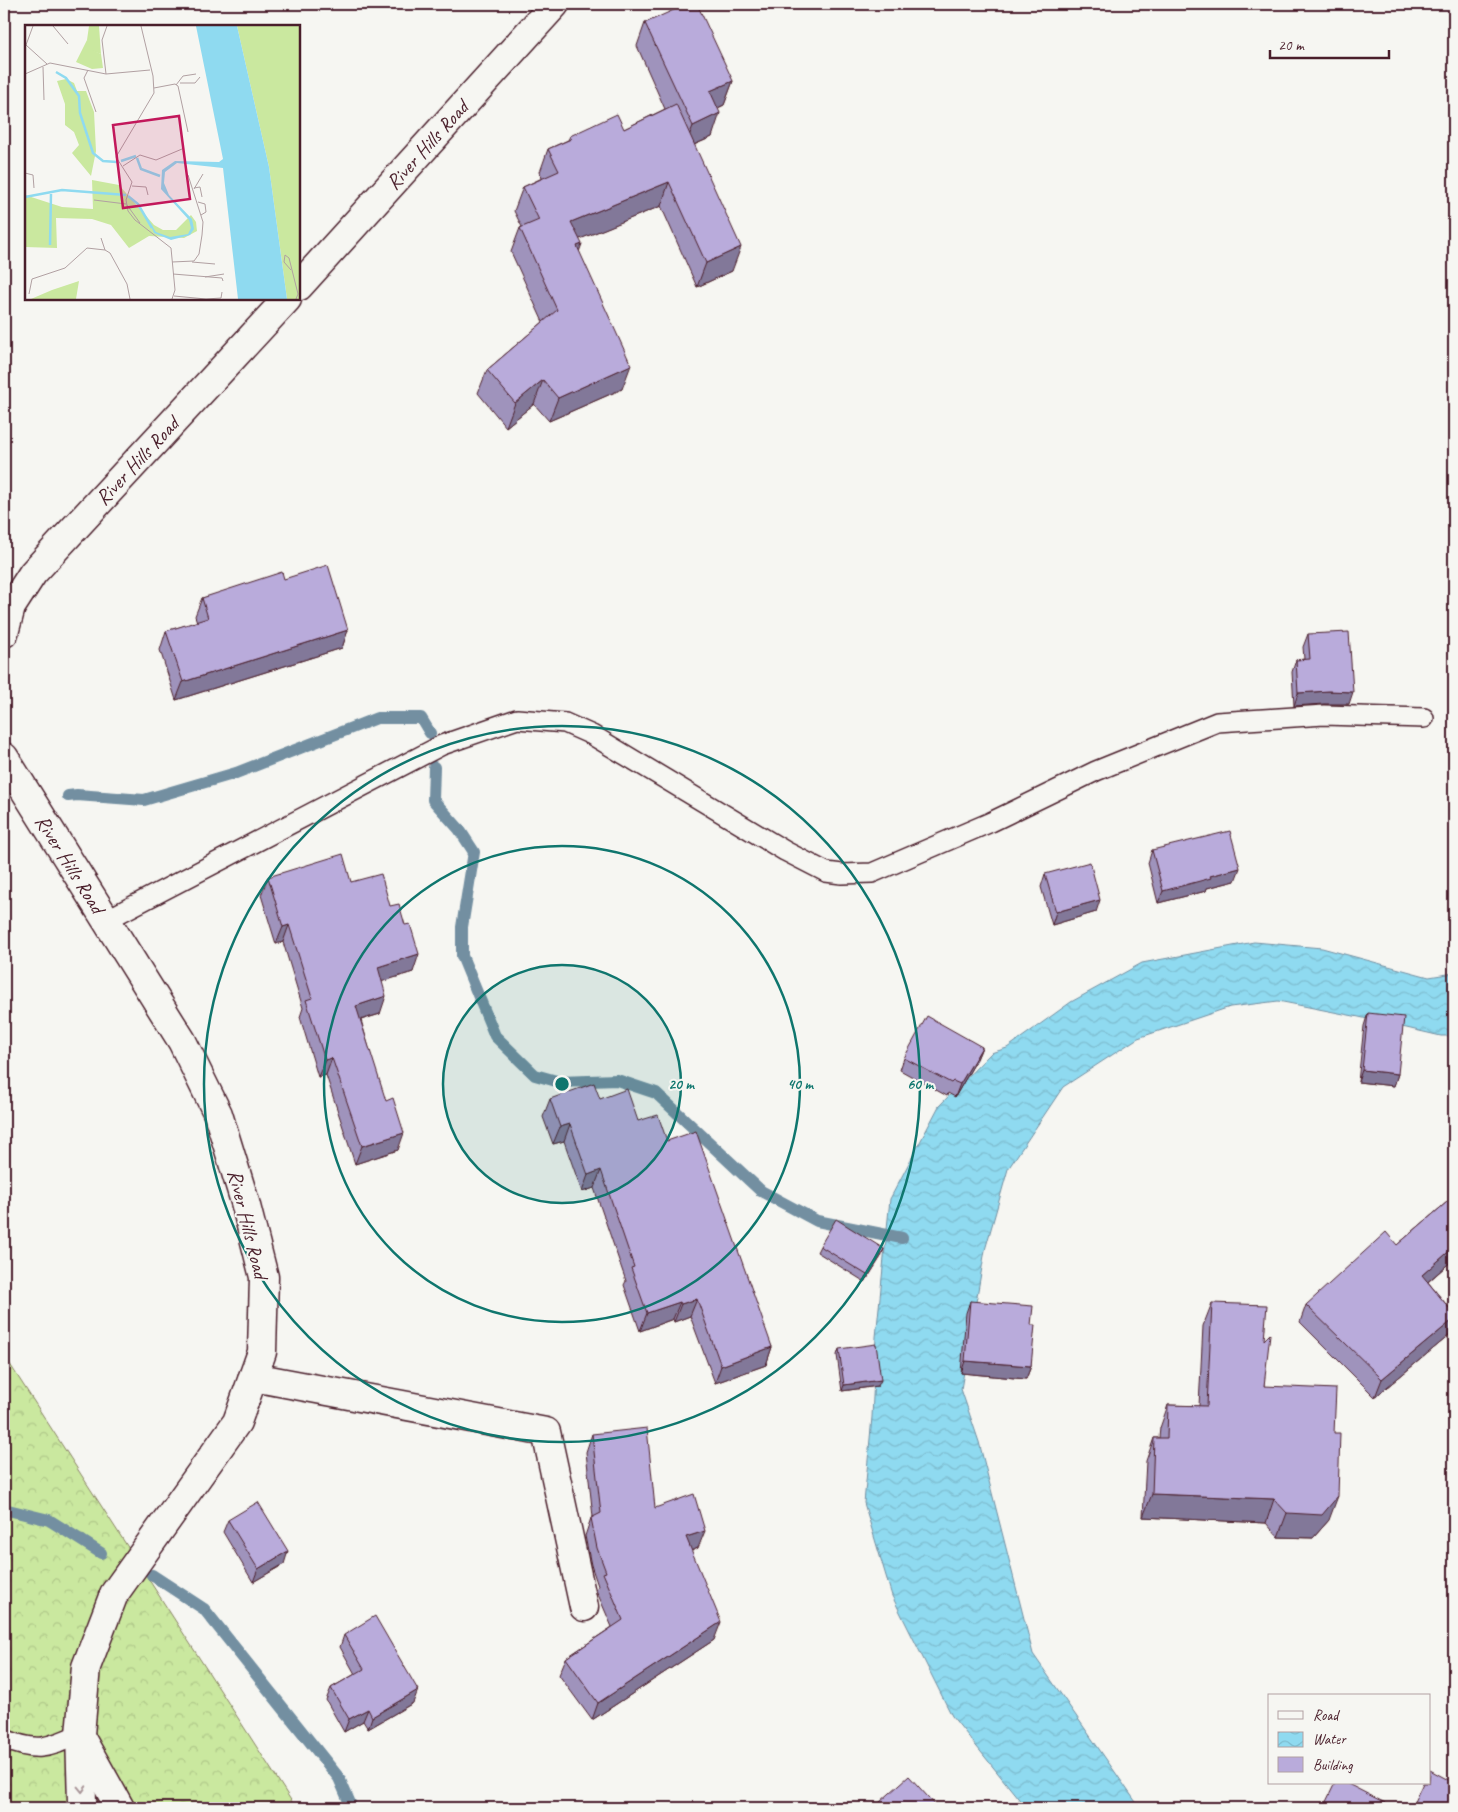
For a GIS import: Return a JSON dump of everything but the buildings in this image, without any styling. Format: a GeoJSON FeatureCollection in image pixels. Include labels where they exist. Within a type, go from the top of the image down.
{"type":"FeatureCollection","features":[{"type":"Feature","properties":{"kind":"street","name":"River Hills Road"},"geometry":{"type":"LineString","coordinates":[[300,285],[555,4]]}},
{"type":"Feature","properties":{"kind":"street","name":"River Hills Road"},"geometry":{"type":"LineString","coordinates":[[4,634],[11,608],[33,573],[286,300]]}},
{"type":"Feature","properties":{"kind":"street","name":"River Hills Road"},"geometry":{"type":"LineString","coordinates":[[4,757],[182,1041],[218,1114],[245,1202],[264,1277],[262,1352],[237,1422],[114,1594],[86,1667],[80,1734],[82,1802],[84,1808]]}},
{"type":"Feature","properties":{"kind":"street"},"geometry":{"type":"LineString","coordinates":[[253,1378],[546,1432],[584,1607]]}},
{"type":"Feature","properties":{"kind":"street"},"geometry":{"type":"LineString","coordinates":[[80,1734],[120,1808]]}},
{"type":"Feature","properties":{"kind":"lane"},"geometry":{"type":"LineString","coordinates":[[106,920],[442,745],[517,720],[565,723],[592,735],[785,851],[826,872],[842,874],[872,873],[992,822],[1096,771],[1217,722],[1324,715],[1424,718]]}},
{"type":"Feature","properties":{"kind":"lane"},"geometry":{"type":"LineString","coordinates":[[4,1739],[23,1747],[48,1747],[80,1734]]}},
{"type":"Feature","properties":{"kind":"green space"},"geometry":{"type":"Polygon","coordinates":[[[4,1355],[296,1808],[4,1808],[4,1355]]]}},
{"type":"Feature","properties":{"kind":"water"},"geometry":{"type":"Polygon","coordinates":[[[1254,942],[1322,948],[1429,977],[1454,973],[1454,1036],[1441,1036],[1278,1001],[1230,1007],[1138,1038],[1063,1087],[1008,1169],[985,1250],[961,1389],[979,1442],[1033,1654],[1140,1808],[1026,1808],[952,1716],[892,1596],[864,1503],[872,1417],[876,1337],[890,1199],[939,1106],[991,1053],[1007,1048],[1071,1002],[1142,963],[1254,942]]]}},
{"type":"Feature","properties":{"kind":"waterway"},"geometry":{"type":"LineString","coordinates":[[68,796],[144,800],[236,773],[377,718],[421,718],[430,733]]}},
{"type":"Feature","properties":{"kind":"waterway"},"geometry":{"type":"LineString","coordinates":[[434,767],[433,800],[459,829],[474,852],[462,927],[462,956],[495,1036],[535,1075],[560,1082],[617,1080],[656,1093],[761,1191],[817,1221],[902,1238]]}},
{"type":"Feature","properties":{"kind":"waterway"},"geometry":{"type":"LineString","coordinates":[[4,1509],[49,1520],[101,1553]]}},
{"type":"Feature","properties":{"kind":"waterway"},"geometry":{"type":"LineString","coordinates":[[152,1575],[204,1609],[339,1778],[352,1808]]}}]}
